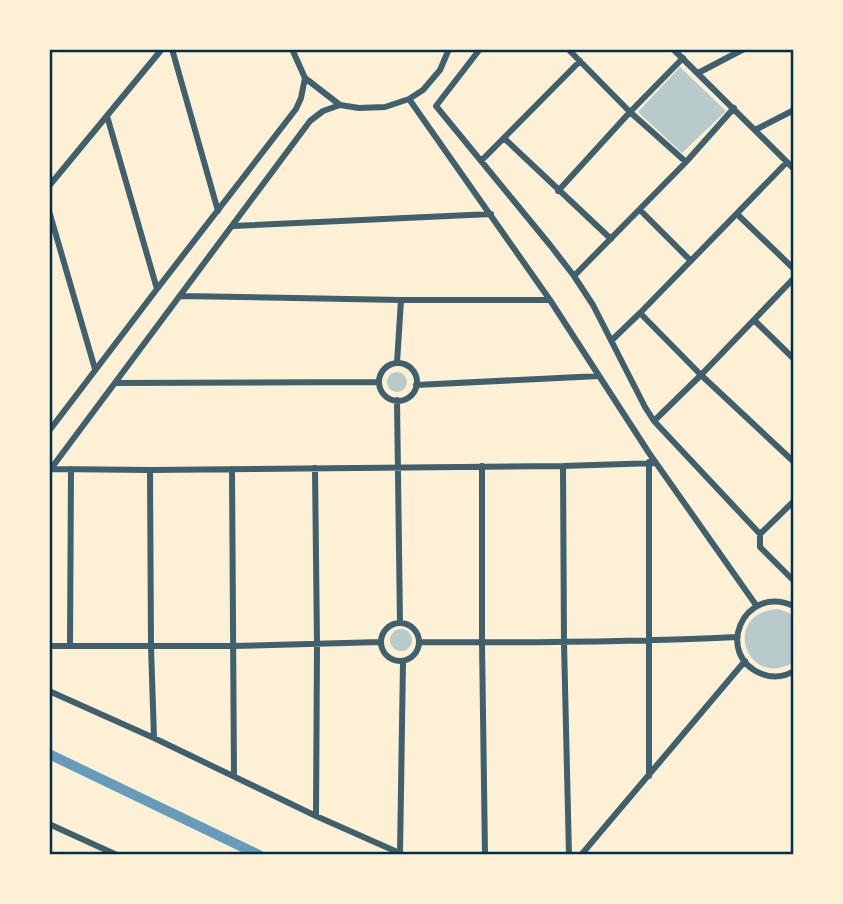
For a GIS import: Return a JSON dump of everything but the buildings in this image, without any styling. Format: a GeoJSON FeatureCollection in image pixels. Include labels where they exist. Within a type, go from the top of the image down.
{"type":"FeatureCollection","features":[{"type":"Feature","properties":{"kind":"street"},"geometry":{"type":"LineString","coordinates":[[49,186],[162,49]]}},
{"type":"Feature","properties":{"kind":"street"},"geometry":{"type":"LineString","coordinates":[[172,49],[218,211]]}},
{"type":"Feature","properties":{"kind":"street"},"geometry":{"type":"LineString","coordinates":[[292,49],[305,78],[340,106]]}},
{"type":"Feature","properties":{"kind":"street"},"geometry":{"type":"LineString","coordinates":[[50,470],[310,121],[323,111],[340,106],[385,107],[409,99],[423,90],[440,69],[449,49]]}},
{"type":"Feature","properties":{"kind":"street"},"geometry":{"type":"LineString","coordinates":[[481,49],[436,106],[574,276],[593,305],[654,421],[760,534],[760,547],[794,581]]}},
{"type":"Feature","properties":{"kind":"street"},"geometry":{"type":"LineString","coordinates":[[568,49],[630,112],[686,162]]}},
{"type":"Feature","properties":{"kind":"street"},"geometry":{"type":"LineString","coordinates":[[673,49],[794,169]]}},
{"type":"Feature","properties":{"kind":"street"},"geometry":{"type":"LineString","coordinates":[[698,73],[744,49]]}},
{"type":"Feature","properties":{"kind":"street"},"geometry":{"type":"LineString","coordinates":[[558,191],[682,58]]}},
{"type":"Feature","properties":{"kind":"street"},"geometry":{"type":"LineString","coordinates":[[482,160],[580,61]]}},
{"type":"Feature","properties":{"kind":"street"},"geometry":{"type":"LineString","coordinates":[[49,431],[296,109],[305,78]]}},
{"type":"Feature","properties":{"kind":"street"},"geometry":{"type":"LineString","coordinates":[[409,99],[550,300],[653,463],[756,605]]}},
{"type":"Feature","properties":{"kind":"street"},"geometry":{"type":"LineString","coordinates":[[574,276],[686,162],[734,108]]}},
{"type":"Feature","properties":{"kind":"street"},"geometry":{"type":"LineString","coordinates":[[755,130],[794,110]]}},
{"type":"Feature","properties":{"kind":"street"},"geometry":{"type":"LineString","coordinates":[[107,116],[156,289]]}},
{"type":"Feature","properties":{"kind":"street"},"geometry":{"type":"LineString","coordinates":[[504,138],[611,239]]}},
{"type":"Feature","properties":{"kind":"street"},"geometry":{"type":"LineString","coordinates":[[612,340],[787,162]]}},
{"type":"Feature","properties":{"kind":"street"},"geometry":{"type":"LineString","coordinates":[[640,210],[691,261]]}},
{"type":"Feature","properties":{"kind":"street"},"geometry":{"type":"LineString","coordinates":[[49,211],[96,369]]}},
{"type":"Feature","properties":{"kind":"street"},"geometry":{"type":"LineString","coordinates":[[233,226],[491,214]]}},
{"type":"Feature","properties":{"kind":"street"},"geometry":{"type":"LineString","coordinates":[[737,214],[794,269]]}},
{"type":"Feature","properties":{"kind":"street"},"geometry":{"type":"LineString","coordinates":[[654,421],[794,278]]}},
{"type":"Feature","properties":{"kind":"street"},"geometry":{"type":"LineString","coordinates":[[181,296],[550,300]]}},
{"type":"Feature","properties":{"kind":"street"},"geometry":{"type":"LineString","coordinates":[[397,363],[401,300]]}},
{"type":"Feature","properties":{"kind":"street"},"geometry":{"type":"LineString","coordinates":[[640,313],[794,462]]}},
{"type":"Feature","properties":{"kind":"street"},"geometry":{"type":"LineString","coordinates":[[754,320],[794,359]]}},
{"type":"Feature","properties":{"kind":"street"},"geometry":{"type":"LineString","coordinates":[[397,363],[403,363],[412,369],[417,379],[412,395],[402,400],[386,397],[379,382],[382,371],[397,363]]}},
{"type":"Feature","properties":{"kind":"street"},"geometry":{"type":"LineString","coordinates":[[416,385],[598,376]]}},
{"type":"Feature","properties":{"kind":"street"},"geometry":{"type":"LineString","coordinates":[[115,383],[379,382]]}},
{"type":"Feature","properties":{"kind":"street"},"geometry":{"type":"LineString","coordinates":[[397,400],[400,623]]}},
{"type":"Feature","properties":{"kind":"street"},"geometry":{"type":"LineString","coordinates":[[50,470],[653,463]]}},
{"type":"Feature","properties":{"kind":"street"},"geometry":{"type":"LineString","coordinates":[[649,776],[653,463]]}},
{"type":"Feature","properties":{"kind":"street"},"geometry":{"type":"LineString","coordinates":[[482,466],[485,855]]}},
{"type":"Feature","properties":{"kind":"street"},"geometry":{"type":"LineString","coordinates":[[564,466],[564,643],[569,855]]}},
{"type":"Feature","properties":{"kind":"street"},"geometry":{"type":"LineString","coordinates":[[315,468],[316,816]]}},
{"type":"Feature","properties":{"kind":"street"},"geometry":{"type":"LineString","coordinates":[[70,646],[71,469]]}},
{"type":"Feature","properties":{"kind":"street"},"geometry":{"type":"LineString","coordinates":[[232,469],[234,776]]}},
{"type":"Feature","properties":{"kind":"street"},"geometry":{"type":"LineString","coordinates":[[150,470],[154,738]]}},
{"type":"Feature","properties":{"kind":"street"},"geometry":{"type":"LineString","coordinates":[[760,534],[794,501]]}},
{"type":"Feature","properties":{"kind":"street"},"geometry":{"type":"LineString","coordinates":[[794,605],[775,600],[756,605],[746,613],[737,637],[744,661],[753,670],[777,677],[794,671]]}},
{"type":"Feature","properties":{"kind":"street"},"geometry":{"type":"LineString","coordinates":[[400,623],[415,631],[419,642],[416,652],[402,661],[388,656],[381,642],[389,627],[400,623]]}},
{"type":"Feature","properties":{"kind":"street"},"geometry":{"type":"LineString","coordinates":[[419,642],[564,643],[737,637]]}},
{"type":"Feature","properties":{"kind":"street"},"geometry":{"type":"LineString","coordinates":[[49,646],[317,645],[381,642]]}},
{"type":"Feature","properties":{"kind":"street"},"geometry":{"type":"LineString","coordinates":[[49,691],[402,854],[402,661]]}},
{"type":"Feature","properties":{"kind":"street"},"geometry":{"type":"LineString","coordinates":[[581,855],[744,661]]}},
{"type":"Feature","properties":{"kind":"street"},"geometry":{"type":"LineString","coordinates":[[49,824],[117,855]]}},
{"type":"Feature","properties":{"kind":"shaded area"},"geometry":{"type":"Polygon","coordinates":[[[680,67],[726,111],[682,153],[638,112],[680,67]]]}},
{"type":"Feature","properties":{"kind":"shaded area"},"geometry":{"type":"Polygon","coordinates":[[[397,372],[404,375],[407,382],[404,389],[397,392],[390,389],[387,382],[390,375],[397,372]]]}},
{"type":"Feature","properties":{"kind":"shaded area"},"geometry":{"type":"Polygon","coordinates":[[[778,609],[794,616],[794,662],[777,668],[763,666],[753,659],[746,648],[745,635],[749,623],[760,613],[778,609]]]}},
{"type":"Feature","properties":{"kind":"shaded area"},"geometry":{"type":"Polygon","coordinates":[[[401,629],[409,632],[412,640],[409,648],[401,651],[393,648],[390,640],[393,632],[401,629]]]}},
{"type":"Feature","properties":{"kind":"waterway"},"geometry":{"type":"LineString","coordinates":[[49,754],[259,855]]}}]}
